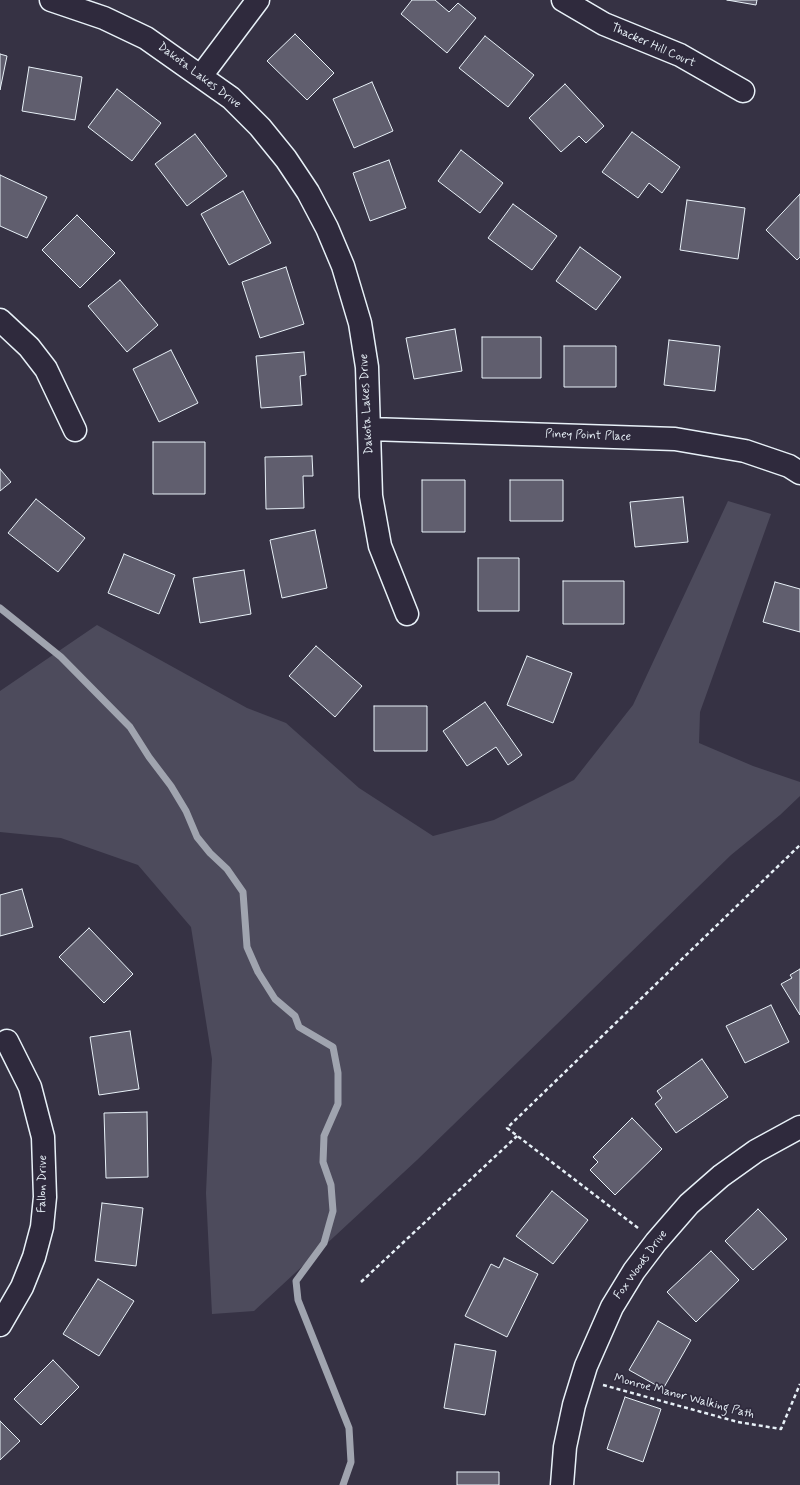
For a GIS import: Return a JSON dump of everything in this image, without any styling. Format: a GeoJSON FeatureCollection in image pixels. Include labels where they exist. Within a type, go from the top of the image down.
{"type":"FeatureCollection","features":[{"type":"Feature","properties":{"kind":"street","name":"Dakota Lakes Drive"},"geometry":{"type":"LineString","coordinates":[[51,0],[104,18],[146,38],[231,98],[260,127],[286,159],[308,192],[327,228],[343,266],[360,323],[367,368],[371,496],[380,546],[407,614]]}},
{"type":"Feature","properties":{"kind":"street"},"geometry":{"type":"LineString","coordinates":[[201,76],[258,0]]}},
{"type":"Feature","properties":{"kind":"street","name":"Thacker Hill Court"},"geometry":{"type":"LineString","coordinates":[[563,0],[604,24],[680,55],[743,91]]}},
{"type":"Feature","properties":{"kind":"street"},"geometry":{"type":"LineString","coordinates":[[0,320],[29,347],[46,369],[75,430]]}},
{"type":"Feature","properties":{"kind":"street","name":"Piney Point Place"},"geometry":{"type":"LineString","coordinates":[[370,429],[675,439],[745,451],[789,466],[800,473]]}},
{"type":"Feature","properties":{"kind":"street","name":"Fallon Drive"},"geometry":{"type":"LineString","coordinates":[[0,1325],[22,1287],[34,1257],[42,1227],[45,1197],[43,1137],[30,1087],[8,1041]]}},
{"type":"Feature","properties":{"kind":"street","name":"Fox Woods Drive"},"geometry":{"type":"LineString","coordinates":[[562,1485],[565,1447],[574,1405],[582,1379],[612,1307],[634,1271],[656,1242],[690,1204],[721,1176],[756,1150],[800,1127]]}},
{"type":"Feature","properties":{"kind":"path"},"geometry":{"type":"LineString","coordinates":[[656,1242],[507,1128],[800,846]]}},
{"type":"Feature","properties":{"kind":"path"},"geometry":{"type":"LineString","coordinates":[[361,1282],[517,1136]]}},
{"type":"Feature","properties":{"kind":"path","name":"Monroe Manor Walking Path"},"geometry":{"type":"LineString","coordinates":[[582,1379],[738,1422],[781,1429],[800,1384]]}},
{"type":"Feature","properties":{"kind":"shaded area"},"geometry":{"type":"Polygon","coordinates":[[[728,501],[771,514],[700,712],[699,743],[753,766],[800,782],[800,796],[780,815],[731,855],[417,1160],[254,1311],[212,1314],[206,1193],[212,1059],[191,927],[138,865],[61,838],[0,832],[0,691],[97,625],[247,708],[286,723],[359,788],[433,836],[494,820],[574,780],[633,705],[728,501]]]}},
{"type":"Feature","properties":{"kind":"building"},"geometry":{"type":"Polygon","coordinates":[[[412,0],[435,0],[449,12],[458,3],[476,18],[447,53],[401,14],[412,0]]]}},
{"type":"Feature","properties":{"kind":"building"},"geometry":{"type":"Polygon","coordinates":[[[727,0],[757,0],[756,5],[727,0]]]}},
{"type":"Feature","properties":{"kind":"building"},"geometry":{"type":"Polygon","coordinates":[[[295,34],[334,73],[307,100],[267,61],[295,34]]]}},
{"type":"Feature","properties":{"kind":"building"},"geometry":{"type":"Polygon","coordinates":[[[485,36],[534,75],[508,107],[459,68],[485,36]]]}},
{"type":"Feature","properties":{"kind":"building"},"geometry":{"type":"Polygon","coordinates":[[[0,54],[7,56],[0,90],[0,54]]]}},
{"type":"Feature","properties":{"kind":"building"},"geometry":{"type":"Polygon","coordinates":[[[29,67],[82,77],[75,120],[22,111],[29,67]]]}},
{"type":"Feature","properties":{"kind":"building"},"geometry":{"type":"Polygon","coordinates":[[[372,82],[393,131],[354,148],[333,99],[372,82]]]}},
{"type":"Feature","properties":{"kind":"building"},"geometry":{"type":"Polygon","coordinates":[[[565,84],[604,126],[586,143],[579,136],[561,152],[529,118],[565,84]]]}},
{"type":"Feature","properties":{"kind":"building"},"geometry":{"type":"Polygon","coordinates":[[[117,89],[161,123],[132,161],[88,127],[117,89]]]}},
{"type":"Feature","properties":{"kind":"building"},"geometry":{"type":"Polygon","coordinates":[[[632,132],[680,167],[662,193],[649,183],[638,198],[602,172],[632,132]]]}},
{"type":"Feature","properties":{"kind":"building"},"geometry":{"type":"Polygon","coordinates":[[[195,134],[227,176],[187,206],[155,164],[195,134]]]}},
{"type":"Feature","properties":{"kind":"building"},"geometry":{"type":"Polygon","coordinates":[[[461,150],[503,183],[480,213],[438,181],[461,150]]]}},
{"type":"Feature","properties":{"kind":"building"},"geometry":{"type":"Polygon","coordinates":[[[389,160],[406,208],[370,221],[353,173],[389,160]]]}},
{"type":"Feature","properties":{"kind":"building"},"geometry":{"type":"Polygon","coordinates":[[[0,175],[47,197],[27,238],[0,226],[0,175]]]}},
{"type":"Feature","properties":{"kind":"building"},"geometry":{"type":"Polygon","coordinates":[[[243,191],[271,243],[229,265],[201,214],[243,191]]]}},
{"type":"Feature","properties":{"kind":"building"},"geometry":{"type":"Polygon","coordinates":[[[800,194],[800,257],[797,260],[766,230],[800,194]]]}},
{"type":"Feature","properties":{"kind":"building"},"geometry":{"type":"Polygon","coordinates":[[[687,200],[745,208],[738,259],[680,250],[687,200]]]}},
{"type":"Feature","properties":{"kind":"building"},"geometry":{"type":"Polygon","coordinates":[[[513,204],[557,236],[532,270],[488,238],[513,204]]]}},
{"type":"Feature","properties":{"kind":"building"},"geometry":{"type":"Polygon","coordinates":[[[77,215],[115,253],[80,288],[42,250],[77,215]]]}},
{"type":"Feature","properties":{"kind":"building"},"geometry":{"type":"Polygon","coordinates":[[[580,247],[621,277],[596,310],[556,281],[580,247]]]}},
{"type":"Feature","properties":{"kind":"building"},"geometry":{"type":"Polygon","coordinates":[[[286,267],[304,324],[260,338],[242,282],[286,267]]]}},
{"type":"Feature","properties":{"kind":"building"},"geometry":{"type":"Polygon","coordinates":[[[120,280],[158,325],[127,352],[88,306],[120,280]]]}},
{"type":"Feature","properties":{"kind":"building"},"geometry":{"type":"Polygon","coordinates":[[[455,329],[462,371],[414,379],[406,338],[455,329]]]}},
{"type":"Feature","properties":{"kind":"building"},"geometry":{"type":"Polygon","coordinates":[[[482,337],[541,337],[541,378],[482,378],[482,337]]]}},
{"type":"Feature","properties":{"kind":"building"},"geometry":{"type":"Polygon","coordinates":[[[669,340],[720,346],[715,391],[664,385],[669,340]]]}},
{"type":"Feature","properties":{"kind":"building"},"geometry":{"type":"Polygon","coordinates":[[[564,346],[616,346],[616,387],[564,387],[564,346]]]}},
{"type":"Feature","properties":{"kind":"building"},"geometry":{"type":"Polygon","coordinates":[[[171,350],[198,403],[159,422],[133,369],[171,350]]]}},
{"type":"Feature","properties":{"kind":"building"},"geometry":{"type":"Polygon","coordinates":[[[304,352],[306,375],[300,376],[302,405],[261,408],[256,356],[304,352]]]}},
{"type":"Feature","properties":{"kind":"building"},"geometry":{"type":"Polygon","coordinates":[[[153,442],[205,442],[205,494],[153,494],[153,442]]]}},
{"type":"Feature","properties":{"kind":"building"},"geometry":{"type":"Polygon","coordinates":[[[312,456],[313,476],[303,476],[304,508],[266,509],[265,457],[312,456]]]}},
{"type":"Feature","properties":{"kind":"building"},"geometry":{"type":"Polygon","coordinates":[[[0,469],[11,482],[0,491],[0,469]]]}},
{"type":"Feature","properties":{"kind":"building"},"geometry":{"type":"Polygon","coordinates":[[[422,480],[465,480],[465,532],[422,532],[422,480]]]}},
{"type":"Feature","properties":{"kind":"building"},"geometry":{"type":"Polygon","coordinates":[[[510,480],[563,480],[563,521],[510,521],[510,480]]]}},
{"type":"Feature","properties":{"kind":"building"},"geometry":{"type":"Polygon","coordinates":[[[683,497],[688,542],[635,547],[630,502],[683,497]]]}},
{"type":"Feature","properties":{"kind":"building"},"geometry":{"type":"Polygon","coordinates":[[[36,499],[85,538],[58,572],[8,533],[36,499]]]}},
{"type":"Feature","properties":{"kind":"building"},"geometry":{"type":"Polygon","coordinates":[[[315,530],[327,588],[282,598],[270,540],[315,530]]]}},
{"type":"Feature","properties":{"kind":"building"},"geometry":{"type":"Polygon","coordinates":[[[124,554],[175,575],[159,614],[108,593],[124,554]]]}},
{"type":"Feature","properties":{"kind":"building"},"geometry":{"type":"Polygon","coordinates":[[[478,558],[519,558],[519,611],[478,611],[478,558]]]}},
{"type":"Feature","properties":{"kind":"building"},"geometry":{"type":"Polygon","coordinates":[[[244,570],[251,614],[200,623],[193,578],[244,570]]]}},
{"type":"Feature","properties":{"kind":"building"},"geometry":{"type":"Polygon","coordinates":[[[563,581],[624,581],[624,624],[563,624],[563,581]]]}},
{"type":"Feature","properties":{"kind":"building"},"geometry":{"type":"Polygon","coordinates":[[[775,582],[800,589],[800,632],[763,622],[775,582]]]}},
{"type":"Feature","properties":{"kind":"building"},"geometry":{"type":"Polygon","coordinates":[[[316,646],[362,686],[335,717],[289,676],[316,646]]]}},
{"type":"Feature","properties":{"kind":"building"},"geometry":{"type":"Polygon","coordinates":[[[527,656],[572,673],[553,723],[507,705],[527,656]]]}},
{"type":"Feature","properties":{"kind":"building"},"geometry":{"type":"Polygon","coordinates":[[[485,702],[522,755],[508,765],[496,747],[467,766],[443,731],[485,702]]]}},
{"type":"Feature","properties":{"kind":"building"},"geometry":{"type":"Polygon","coordinates":[[[374,706],[427,706],[427,751],[374,751],[374,706]]]}},
{"type":"Feature","properties":{"kind":"building"},"geometry":{"type":"Polygon","coordinates":[[[22,889],[33,927],[0,936],[0,895],[22,889]]]}},
{"type":"Feature","properties":{"kind":"building"},"geometry":{"type":"Polygon","coordinates":[[[89,928],[133,974],[104,1003],[59,957],[89,928]]]}},
{"type":"Feature","properties":{"kind":"building"},"geometry":{"type":"Polygon","coordinates":[[[800,969],[800,1015],[781,984],[792,978],[790,975],[800,969]]]}},
{"type":"Feature","properties":{"kind":"building"},"geometry":{"type":"Polygon","coordinates":[[[771,1005],[789,1042],[745,1063],[726,1026],[771,1005]]]}},
{"type":"Feature","properties":{"kind":"building"},"geometry":{"type":"Polygon","coordinates":[[[130,1031],[139,1089],[99,1095],[90,1037],[130,1031]]]}},
{"type":"Feature","properties":{"kind":"building"},"geometry":{"type":"Polygon","coordinates":[[[702,1059],[728,1097],[676,1133],[655,1104],[662,1098],[657,1091],[702,1059]]]}},
{"type":"Feature","properties":{"kind":"building"},"geometry":{"type":"Polygon","coordinates":[[[147,1112],[148,1177],[106,1178],[104,1113],[147,1112]]]}},
{"type":"Feature","properties":{"kind":"building"},"geometry":{"type":"Polygon","coordinates":[[[632,1118],[662,1149],[615,1195],[590,1170],[598,1162],[593,1157],[632,1118]]]}},
{"type":"Feature","properties":{"kind":"building"},"geometry":{"type":"Polygon","coordinates":[[[552,1191],[588,1220],[553,1264],[516,1236],[552,1191]]]}},
{"type":"Feature","properties":{"kind":"building"},"geometry":{"type":"Polygon","coordinates":[[[102,1203],[143,1208],[136,1266],[95,1261],[102,1203]]]}},
{"type":"Feature","properties":{"kind":"building"},"geometry":{"type":"Polygon","coordinates":[[[758,1209],[787,1239],[753,1270],[725,1241],[758,1209]]]}},
{"type":"Feature","properties":{"kind":"building"},"geometry":{"type":"Polygon","coordinates":[[[711,1251],[739,1280],[696,1322],[667,1292],[711,1251]]]}},
{"type":"Feature","properties":{"kind":"building"},"geometry":{"type":"Polygon","coordinates":[[[504,1258],[538,1274],[507,1337],[465,1316],[491,1264],[499,1268],[504,1258]]]}},
{"type":"Feature","properties":{"kind":"building"},"geometry":{"type":"Polygon","coordinates":[[[98,1279],[134,1301],[99,1356],[63,1334],[98,1279]]]}},
{"type":"Feature","properties":{"kind":"building"},"geometry":{"type":"Polygon","coordinates":[[[658,1321],[691,1340],[663,1389],[629,1370],[658,1321]]]}},
{"type":"Feature","properties":{"kind":"building"},"geometry":{"type":"Polygon","coordinates":[[[455,1344],[496,1351],[485,1415],[444,1408],[455,1344]]]}},
{"type":"Feature","properties":{"kind":"building"},"geometry":{"type":"Polygon","coordinates":[[[53,1360],[79,1387],[41,1425],[14,1399],[53,1360]]]}},
{"type":"Feature","properties":{"kind":"building"},"geometry":{"type":"Polygon","coordinates":[[[625,1397],[661,1409],[643,1462],[607,1449],[625,1397]]]}},
{"type":"Feature","properties":{"kind":"building"},"geometry":{"type":"Polygon","coordinates":[[[0,1421],[20,1441],[0,1460],[0,1421]]]}},
{"type":"Feature","properties":{"kind":"building"},"geometry":{"type":"Polygon","coordinates":[[[457,1472],[499,1472],[499,1485],[457,1485],[457,1472]]]}},
{"type":"Feature","properties":{"kind":"waterway"},"geometry":{"type":"LineString","coordinates":[[0,608],[61,657],[130,727],[149,757],[171,786],[186,811],[197,837],[210,853],[227,869],[243,892],[247,947],[258,972],[275,999],[295,1016],[299,1027],[333,1047],[338,1073],[338,1104],[324,1136],[323,1162],[331,1185],[333,1211],[324,1243],[296,1281],[298,1300],[349,1428],[351,1462],[343,1485]]}}]}
